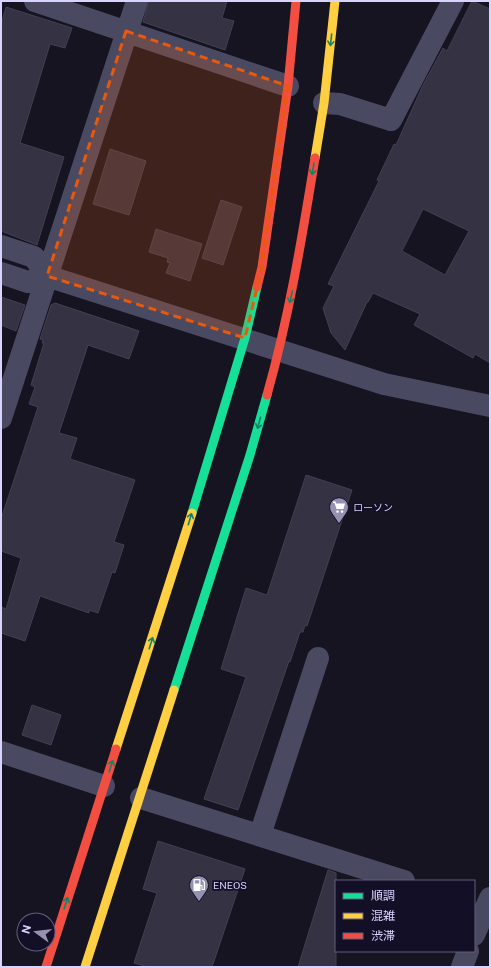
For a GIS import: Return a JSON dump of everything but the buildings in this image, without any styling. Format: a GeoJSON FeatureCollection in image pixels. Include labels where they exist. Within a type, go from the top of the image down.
{"type":"FeatureCollection","features":[{"type":"Feature","properties":{"kind":"street"},"geometry":{"type":"LineString","coordinates":[[35,1],[288,86]]}},
{"type":"Feature","properties":{"kind":"street"},"geometry":{"type":"LineString","coordinates":[[1,418],[137,1]]}},
{"type":"Feature","properties":{"kind":"street"},"geometry":{"type":"LineString","coordinates":[[46,967],[179,555],[245,338],[262,267],[288,86],[296,1]]}},
{"type":"Feature","properties":{"kind":"street"},"geometry":{"type":"LineString","coordinates":[[85,967],[141,798],[250,456],[280,349],[296,276],[324,103],[335,1]]}},
{"type":"Feature","properties":{"kind":"street"},"geometry":{"type":"LineString","coordinates":[[324,103],[340,104],[391,120],[453,1]]}},
{"type":"Feature","properties":{"kind":"street"},"geometry":{"type":"LineString","coordinates":[[1,246],[34,257],[47,276]]}},
{"type":"Feature","properties":{"kind":"street"},"geometry":{"type":"LineString","coordinates":[[1,273],[28,282],[47,276],[280,349],[384,384],[490,406]]}},
{"type":"Feature","properties":{"kind":"street"},"geometry":{"type":"LineString","coordinates":[[260,835],[318,658]]}},
{"type":"Feature","properties":{"kind":"street"},"geometry":{"type":"LineString","coordinates":[[1,752],[104,786]]}},
{"type":"Feature","properties":{"kind":"street"},"geometry":{"type":"LineString","coordinates":[[141,798],[401,880]]}},
{"type":"Feature","properties":{"kind":"street"},"geometry":{"type":"LineString","coordinates":[[475,931],[483,903]]}},
{"type":"Feature","properties":{"kind":"street"},"geometry":{"type":"LineString","coordinates":[[462,967],[468,952]]}},
{"type":"Feature","properties":{"kind":"highlighted area"},"geometry":{"type":"Polygon","coordinates":[[[126,31],[288,86],[262,267],[245,338],[47,276],[126,31]]]}},
{"type":"Feature","properties":{"kind":"traffic: fast"},"geometry":{"type":"LineString","coordinates":[[192,513],[245,338],[257,287]]}},
{"type":"Feature","properties":{"kind":"traffic: fast"},"geometry":{"type":"LineString","coordinates":[[174,690],[250,455],[267,395]]}},
{"type":"Feature","properties":{"kind":"traffic: slow"},"geometry":{"type":"LineString","coordinates":[[315,158],[324,103],[335,1]]}},
{"type":"Feature","properties":{"kind":"traffic: slow"},"geometry":{"type":"LineString","coordinates":[[116,749],[192,513]]}},
{"type":"Feature","properties":{"kind":"traffic: slow"},"geometry":{"type":"LineString","coordinates":[[85,967],[174,690]]}},
{"type":"Feature","properties":{"kind":"traffic: jam"},"geometry":{"type":"LineString","coordinates":[[257,287],[262,267],[288,86],[296,1]]}},
{"type":"Feature","properties":{"kind":"traffic: jam"},"geometry":{"type":"LineString","coordinates":[[267,395],[282,336],[300,248],[315,158]]}},
{"type":"Feature","properties":{"kind":"traffic: jam"},"geometry":{"type":"LineString","coordinates":[[46,967],[116,749]]}},
{"type":"Feature","properties":{"kind":"place","name":"ローソン"},"geometry":{"type":"Point","coordinates":[339,524]}},
{"type":"Feature","properties":{"kind":"place","name":"ENEOS"},"geometry":{"type":"Point","coordinates":[199,902]}}]}
